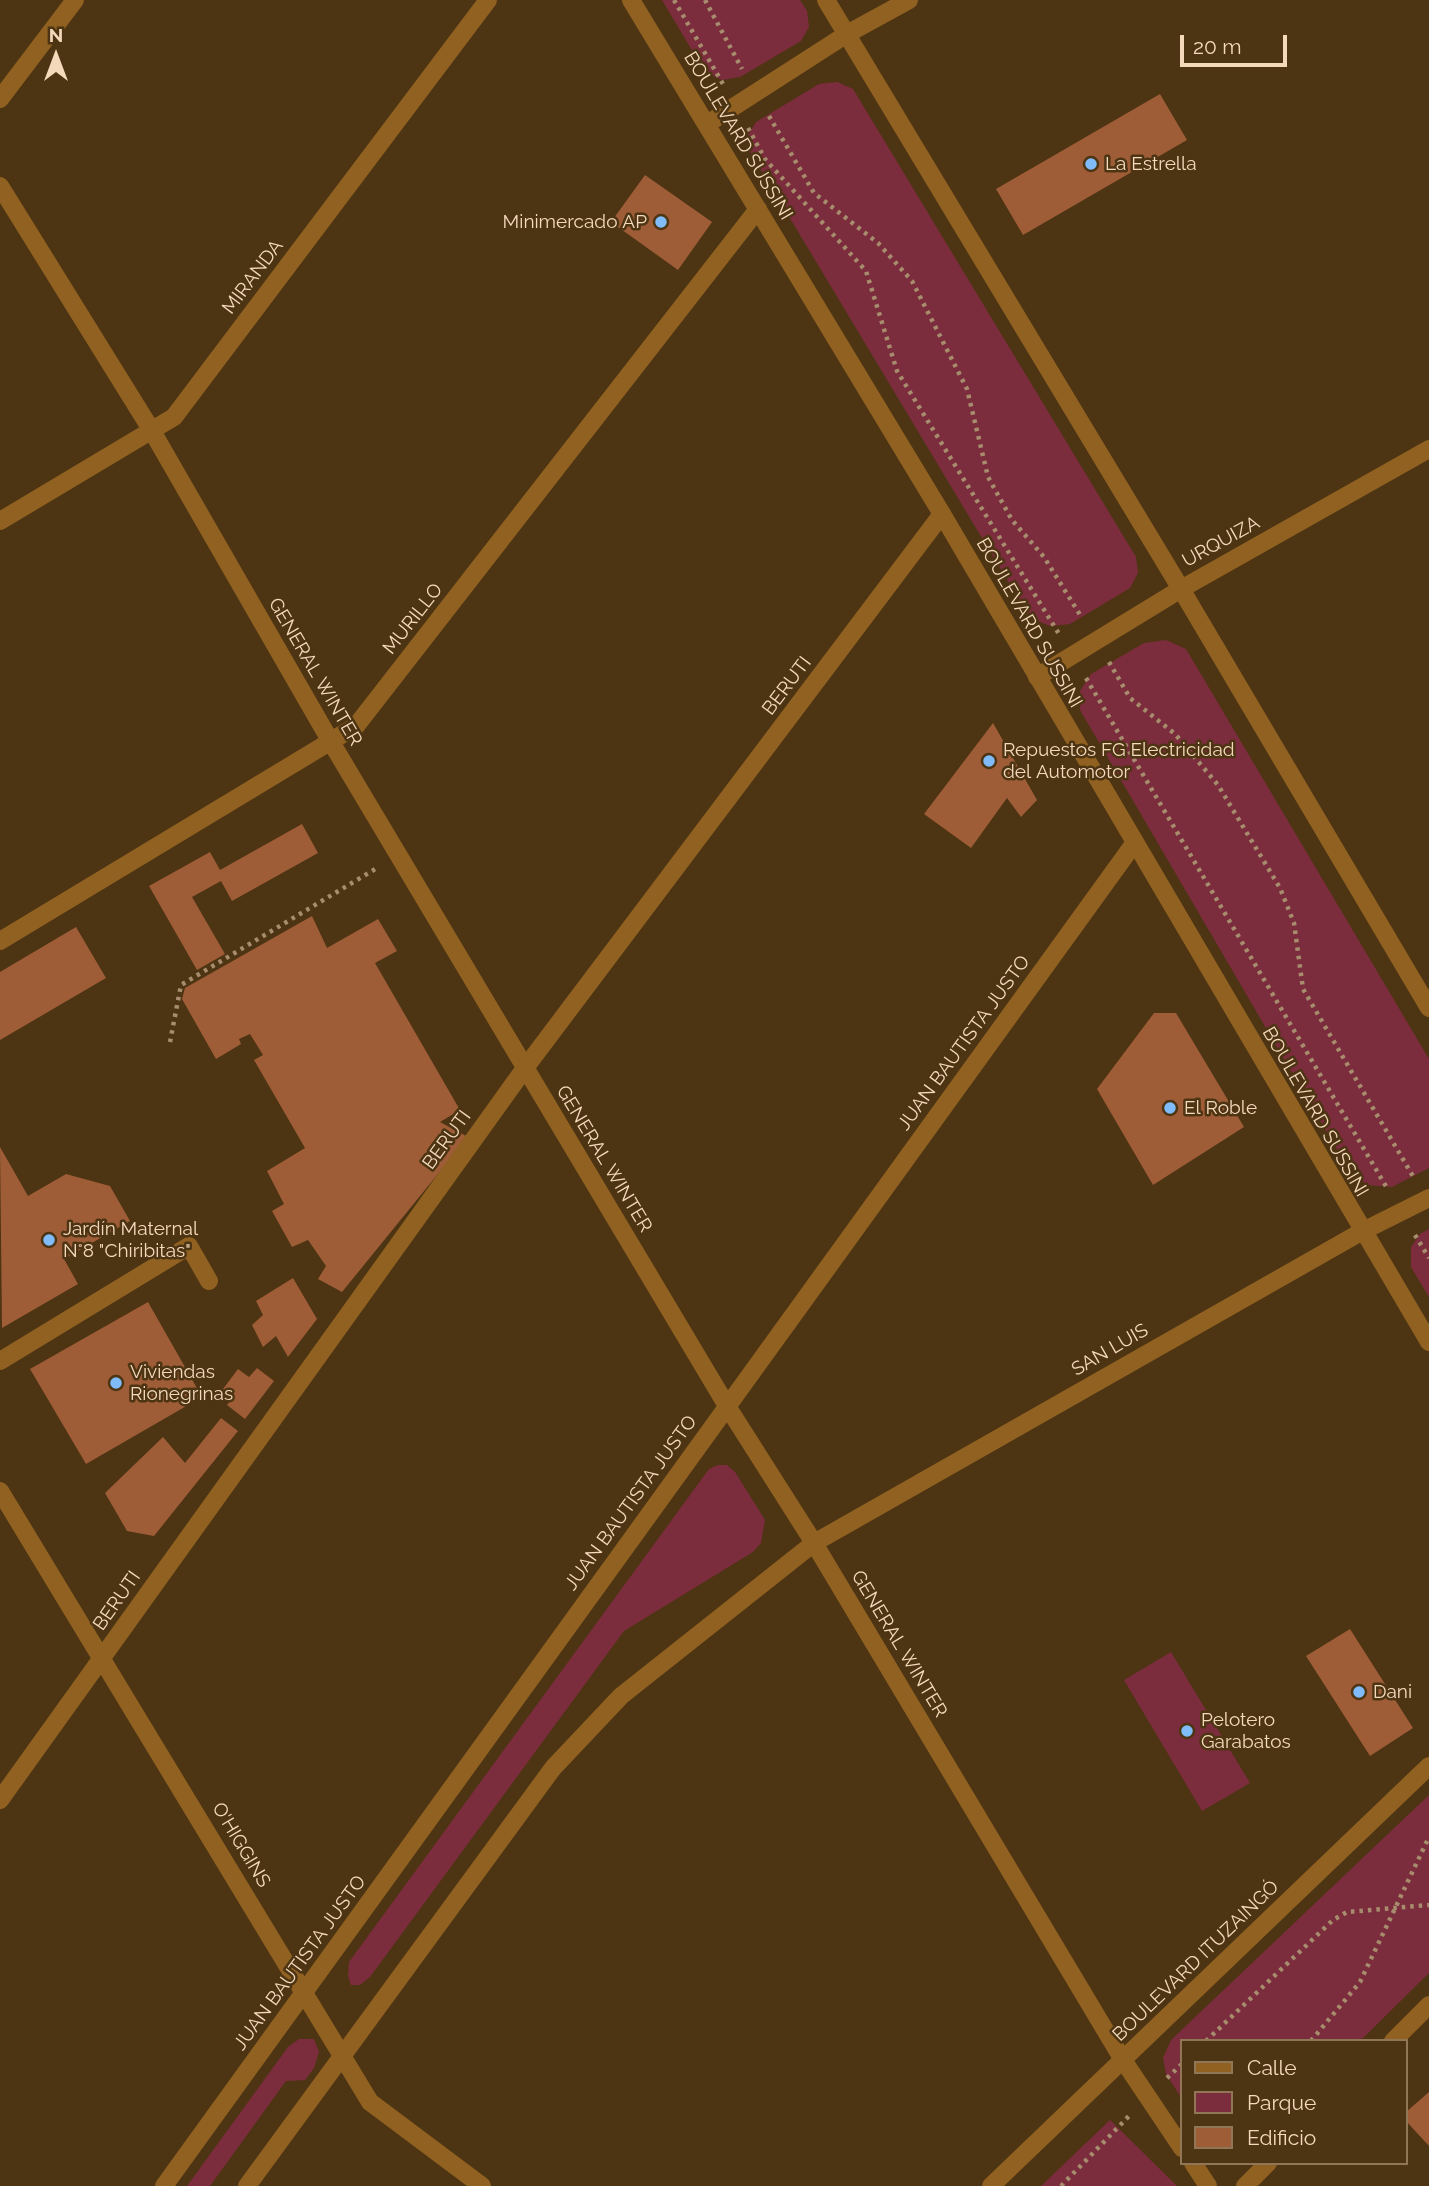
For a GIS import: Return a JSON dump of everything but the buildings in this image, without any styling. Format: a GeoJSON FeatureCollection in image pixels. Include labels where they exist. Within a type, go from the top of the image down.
{"type":"FeatureCollection","features":[{"type":"Feature","properties":{"kind":"street"},"geometry":{"type":"LineString","coordinates":[[0,99],[75,0]]}},
{"type":"Feature","properties":{"kind":"street","name":"MIRANDA"},"geometry":{"type":"LineString","coordinates":[[0,521],[174,417],[488,0]]}},
{"type":"Feature","properties":{"kind":"street","name":"BOULEVARD SUSSINI"},"geometry":{"type":"LineString","coordinates":[[631,0],[942,514],[1133,845],[1361,1232],[1429,1342]]}},
{"type":"Feature","properties":{"kind":"street"},"geometry":{"type":"LineString","coordinates":[[826,0],[1181,589],[1429,1009]]}},
{"type":"Feature","properties":{"kind":"street"},"geometry":{"type":"LineString","coordinates":[[707,124],[846,34],[909,0]]}},
{"type":"Feature","properties":{"kind":"street","name":"GENERAL WINTER"},"geometry":{"type":"LineString","coordinates":[[0,186],[152,431],[331,742],[727,1406],[814,1543],[1122,2060],[1180,2145]]}},
{"type":"Feature","properties":{"kind":"street","name":"MURILLO"},"geometry":{"type":"LineString","coordinates":[[0,941],[356,726],[758,209]]}},
{"type":"Feature","properties":{"kind":"street","name":"URQUIZA"},"geometry":{"type":"LineString","coordinates":[[1037,677],[1181,589],[1429,449]]}},
{"type":"Feature","properties":{"kind":"street","name":"BERUTI"},"geometry":{"type":"LineString","coordinates":[[0,1800],[525,1068],[942,514]]}},
{"type":"Feature","properties":{"kind":"street","name":"JUAN BAUTISTA JUSTO"},"geometry":{"type":"LineString","coordinates":[[164,2186],[1133,845]]}},
{"type":"Feature","properties":{"kind":"street","name":"SAN LUIS"},"geometry":{"type":"LineString","coordinates":[[814,1543],[1361,1232],[1428,1198]]}},
{"type":"Feature","properties":{"kind":"street"},"geometry":{"type":"LineString","coordinates":[[0,1361],[189,1245],[209,1281]]}},
{"type":"Feature","properties":{"kind":"street","name":"O'HIGGINS"},"geometry":{"type":"LineString","coordinates":[[0,1491],[103,1657],[370,2102],[482,2186]]}},
{"type":"Feature","properties":{"kind":"street"},"geometry":{"type":"LineString","coordinates":[[247,2186],[340,2055],[553,1768],[621,1696],[814,1543]]}},
{"type":"Feature","properties":{"kind":"street","name":"BOULEVARD ITUZAINGÓ"},"geometry":{"type":"LineString","coordinates":[[991,2186],[1429,1766]]}},
{"type":"Feature","properties":{"kind":"street"},"geometry":{"type":"LineString","coordinates":[[1395,2039],[1429,2005]]}},
{"type":"Feature","properties":{"kind":"street"},"geometry":{"type":"LineString","coordinates":[[1194,2165],[1208,2186]]}},
{"type":"Feature","properties":{"kind":"street"},"geometry":{"type":"LineString","coordinates":[[1245,2186],[1266,2165]]}},
{"type":"Feature","properties":{"kind":"path"},"geometry":{"type":"LineString","coordinates":[[674,0],[765,159],[866,271],[897,371],[1072,655],[1429,1258]]}},
{"type":"Feature","properties":{"kind":"path"},"geometry":{"type":"LineString","coordinates":[[705,0],[755,93],[814,193],[878,243],[912,281],[967,389],[988,477],[1012,520],[1044,557],[1130,698],[1175,734],[1218,785],[1280,888],[1294,923],[1303,989],[1428,1198]]}},
{"type":"Feature","properties":{"kind":"path"},"geometry":{"type":"LineString","coordinates":[[170,1042],[181,985],[400,855]]}},
{"type":"Feature","properties":{"kind":"path"},"geometry":{"type":"LineString","coordinates":[[1313,2039],[1360,1982],[1429,1837]]}},
{"type":"Feature","properties":{"kind":"path"},"geometry":{"type":"LineString","coordinates":[[1208,2039],[1333,1920],[1347,1912],[1429,1905]]}},
{"type":"Feature","properties":{"kind":"path"},"geometry":{"type":"LineString","coordinates":[[1061,2186],[1180,2066]]}},
{"type":"Feature","properties":{"kind":"green space"},"geometry":{"type":"Polygon","coordinates":[[[662,0],[800,0],[807,11],[809,27],[801,41],[740,77],[722,80],[705,72],[662,0]]]}},
{"type":"Feature","properties":{"kind":"green space"},"geometry":{"type":"Polygon","coordinates":[[[837,82],[853,89],[1136,557],[1138,573],[1130,588],[1070,624],[1050,626],[1030,618],[749,150],[748,135],[756,122],[819,84],[837,82]]]}},
{"type":"Feature","properties":{"kind":"green space"},"geometry":{"type":"Polygon","coordinates":[[[1166,640],[1186,649],[1429,1059],[1429,1168],[1392,1187],[1367,1185],[1349,1170],[1080,710],[1080,691],[1091,674],[1144,643],[1166,640]]]}},
{"type":"Feature","properties":{"kind":"green space"},"geometry":{"type":"Polygon","coordinates":[[[1429,1229],[1429,1297],[1411,1267],[1411,1247],[1420,1234],[1429,1229]]]}},
{"type":"Feature","properties":{"kind":"green space"},"geometry":{"type":"Polygon","coordinates":[[[727,1465],[735,1472],[765,1520],[761,1543],[753,1552],[624,1631],[370,1977],[360,1985],[351,1985],[348,1976],[349,1962],[709,1469],[727,1465]]]}},
{"type":"Feature","properties":{"kind":"green space","name":"Pelotero Garabatos"},"geometry":{"type":"Polygon","coordinates":[[[1171,1652],[1250,1783],[1202,1811],[1124,1680],[1171,1652]]]}},
{"type":"Feature","properties":{"kind":"green space"},"geometry":{"type":"Polygon","coordinates":[[[1429,1795],[1429,1973],[1362,2039],[1180,2039],[1180,2096],[1166,2074],[1163,2058],[1171,2040],[1429,1795]]]}},
{"type":"Feature","properties":{"kind":"green space"},"geometry":{"type":"Polygon","coordinates":[[[299,2039],[314,2039],[319,2052],[314,2068],[305,2080],[286,2081],[210,2186],[187,2186],[288,2047],[299,2039]]]}},
{"type":"Feature","properties":{"kind":"green space"},"geometry":{"type":"Polygon","coordinates":[[[1110,2120],[1177,2186],[1041,2186],[1110,2120]]]}},
{"type":"Feature","properties":{"kind":"place","name":"La Estrella"},"geometry":{"type":"Point","coordinates":[1091,164]}},
{"type":"Feature","properties":{"kind":"place","name":"Minimercado AP"},"geometry":{"type":"Point","coordinates":[661,222]}},
{"type":"Feature","properties":{"kind":"place","name":"Repuestos FG Electricidad del Automotor"},"geometry":{"type":"Point","coordinates":[989,761]}},
{"type":"Feature","properties":{"kind":"place","name":"El Roble"},"geometry":{"type":"Point","coordinates":[1170,1108]}},
{"type":"Feature","properties":{"kind":"place","name":"Jardín Maternal N°8 \"Chiribitas\""},"geometry":{"type":"Point","coordinates":[49,1240]}},
{"type":"Feature","properties":{"kind":"place","name":"Viviendas Rionegrinas"},"geometry":{"type":"Point","coordinates":[116,1383]}},
{"type":"Feature","properties":{"kind":"place","name":"Dani"},"geometry":{"type":"Point","coordinates":[1359,1692]}},
{"type":"Feature","properties":{"kind":"place","name":"Pelotero Garabatos"},"geometry":{"type":"Point","coordinates":[1187,1731]}}]}
